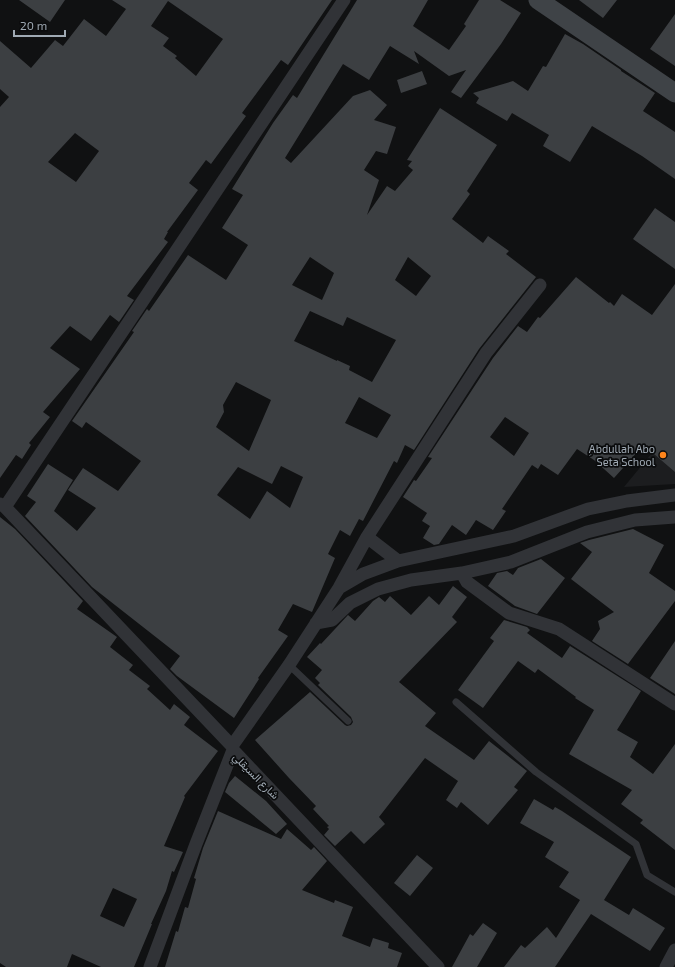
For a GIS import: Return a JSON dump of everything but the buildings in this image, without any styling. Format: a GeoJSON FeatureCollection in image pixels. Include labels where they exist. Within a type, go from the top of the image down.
{"type":"FeatureCollection","features":[{"type":"Feature","properties":{"kind":"street"},"geometry":{"type":"LineString","coordinates":[[344,0],[2,506],[233,748],[339,588],[367,537],[486,353],[540,285]]}},
{"type":"Feature","properties":{"kind":"street"},"geometry":{"type":"LineString","coordinates":[[538,0],[675,93]]}},
{"type":"Feature","properties":{"kind":"street"},"geometry":{"type":"LineString","coordinates":[[339,588],[363,574],[398,561],[514,536],[588,509],[627,501],[675,495]]}},
{"type":"Feature","properties":{"kind":"street"},"geometry":{"type":"LineString","coordinates":[[316,623],[332,620],[350,603],[378,589],[411,580],[462,573],[511,562],[587,532],[635,520],[675,517]]}},
{"type":"Feature","properties":{"kind":"street"},"geometry":{"type":"LineString","coordinates":[[367,537],[398,561]]}},
{"type":"Feature","properties":{"kind":"street"},"geometry":{"type":"LineString","coordinates":[[462,573],[468,582],[509,613],[559,629],[675,704]]}},
{"type":"Feature","properties":{"kind":"street","name":"شارع السيقلي"},"geometry":{"type":"LineString","coordinates":[[150,967],[233,748],[438,967]]}},
{"type":"Feature","properties":{"kind":"street"},"geometry":{"type":"LineString","coordinates":[[666,967],[675,950]]}},
{"type":"Feature","properties":{"kind":"lane"},"geometry":{"type":"LineString","coordinates":[[289,665],[348,720]]}},
{"type":"Feature","properties":{"kind":"lane"},"geometry":{"type":"LineString","coordinates":[[456,702],[536,772],[636,844],[647,875],[675,892]]}},
{"type":"Feature","properties":{"kind":"shaded area","name":"ِAbdullah Abo Seta School"},"geometry":{"type":"Polygon","coordinates":[[[675,425],[675,484],[624,487],[675,425]]]}},
{"type":"Feature","properties":{"kind":"place","name":"ِAbdullah Abo Seta School"},"geometry":{"type":"Point","coordinates":[663,455]}}]}
